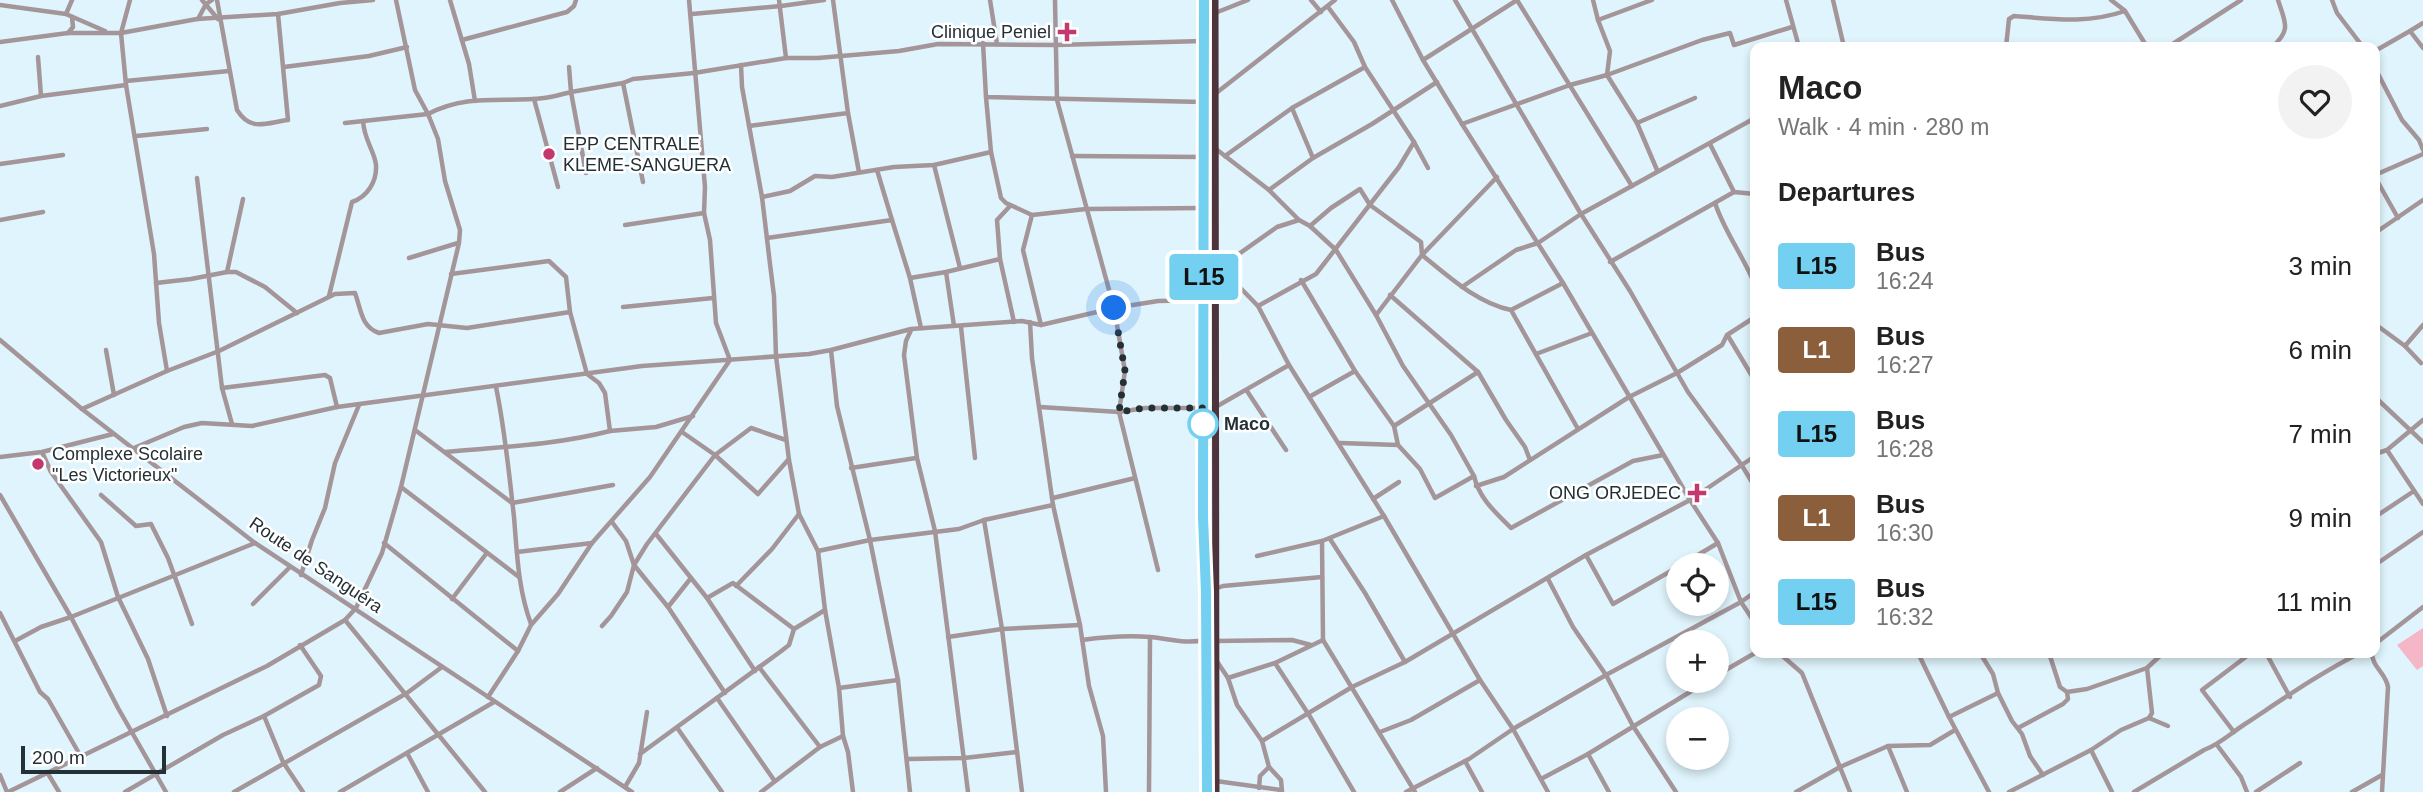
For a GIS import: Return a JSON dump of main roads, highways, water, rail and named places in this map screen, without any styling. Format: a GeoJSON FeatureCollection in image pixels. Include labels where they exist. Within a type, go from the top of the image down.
{"type":"FeatureCollection","features":[{"type":"Feature","properties":{"kind":"highway"},"geometry":{"type":"LineString","coordinates":[[1204,0],[1203,517],[1207,640],[1207,792]]}},
{"type":"Feature","properties":{"kind":"highway"},"geometry":{"type":"LineString","coordinates":[[1214,0],[1218,269],[1214,408],[1216,792]]}},
{"type":"Feature","properties":{"kind":"place","name":"Clinique Peniel"},"geometry":{"type":"Point","coordinates":[1067,32]}},
{"type":"Feature","properties":{"kind":"place","name":"EPP CENTRALE KLEME-SANGUERA"},"geometry":{"type":"Point","coordinates":[549,154]}},
{"type":"Feature","properties":{"kind":"place","name":"Maco"},"geometry":{"type":"Point","coordinates":[1203,424]}},
{"type":"Feature","properties":{"kind":"place","name":"Complexe Scolaire \"Les Victorieux\""},"geometry":{"type":"Point","coordinates":[38,464]}},
{"type":"Feature","properties":{"kind":"place","name":"ONG ORJEDEC"},"geometry":{"type":"Point","coordinates":[1697,493]}}]}
